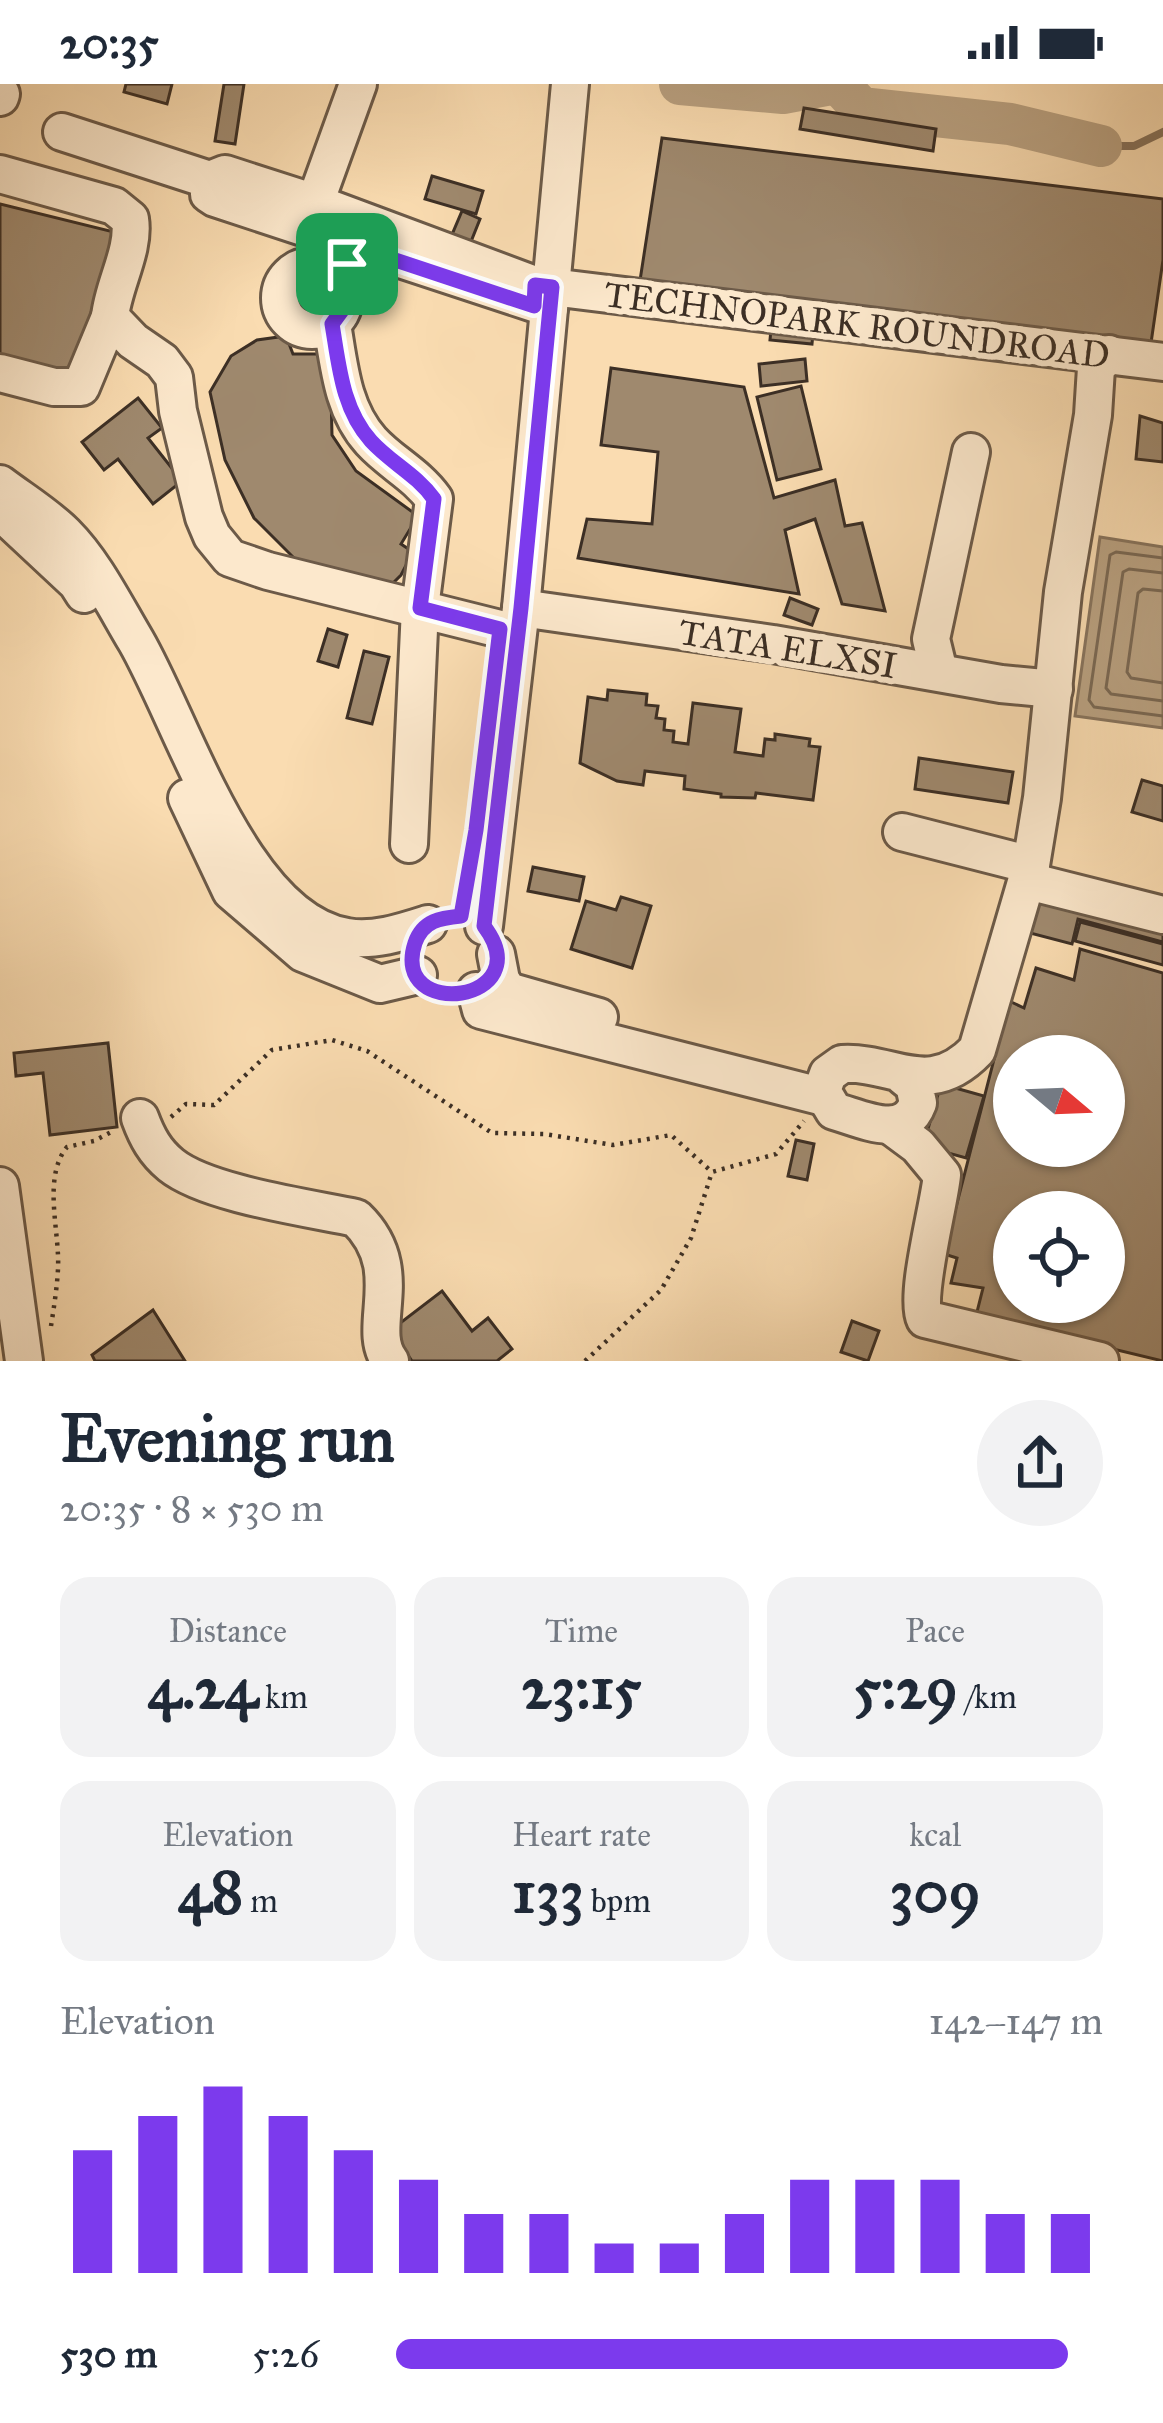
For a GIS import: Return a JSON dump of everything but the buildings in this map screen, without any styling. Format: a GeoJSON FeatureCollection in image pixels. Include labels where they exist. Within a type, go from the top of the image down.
{"type":"FeatureCollection","features":[{"type":"Feature","properties":{"kind":"street"},"geometry":{"type":"LineString","coordinates":[[316,218],[358,84]]}},
{"type":"Feature","properties":{"kind":"street"},"geometry":{"type":"LineString","coordinates":[[467,930],[413,953],[426,986],[450,997],[476,991],[490,975],[467,930],[510,618],[563,93]]}},
{"type":"Feature","properties":{"kind":"street"},"geometry":{"type":"LineString","coordinates":[[62,132],[210,180],[225,174],[316,218],[542,297]]}},
{"type":"Feature","properties":{"kind":"street"},"geometry":{"type":"LineString","coordinates":[[0,174],[115,206],[130,219],[132,233],[112,295],[110,317],[81,387],[54,387],[0,373]]}},
{"type":"Feature","properties":{"kind":"street"},"geometry":{"type":"LineString","coordinates":[[210,180],[209,194],[214,198],[277,220],[316,218],[356,247],[542,297]]}},
{"type":"Feature","properties":{"kind":"street"},"geometry":{"type":"LineString","coordinates":[[277,220],[277,273],[282,287]]}},
{"type":"Feature","properties":{"kind":"street"},"geometry":{"type":"LineString","coordinates":[[340,283],[330,271],[310,266],[291,272],[282,287],[280,304],[290,322],[310,331],[332,324],[343,309],[340,283],[356,247]]}},
{"type":"Feature","properties":{"kind":"street","name":"TECHNOPARK ROUNDROAD"},"geometry":{"type":"LineString","coordinates":[[542,297],[1163,362]]}},
{"type":"Feature","properties":{"kind":"street","name":"TATA ELXSI"},"geometry":{"type":"LineString","coordinates":[[110,317],[174,377],[204,517],[230,558],[420,608],[1054,688]]}},
{"type":"Feature","properties":{"kind":"street"},"geometry":{"type":"LineString","coordinates":[[332,324],[344,394],[353,414],[370,440],[415,475],[434,499],[420,608],[409,844]]}},
{"type":"Feature","properties":{"kind":"street"},"geometry":{"type":"LineString","coordinates":[[824,1088],[836,1066],[928,1077],[950,1071],[977,1050],[1030,873],[1063,592],[1093,415],[1096,368],[1108,354]]}},
{"type":"Feature","properties":{"kind":"street"},"geometry":{"type":"LineString","coordinates":[[939,672],[931,639],[971,452]]}},
{"type":"Feature","properties":{"kind":"street"},"geometry":{"type":"LineString","coordinates":[[0,484],[65,535],[86,560],[137,644],[226,823],[264,886],[299,917],[346,938],[467,930]]}},
{"type":"Feature","properties":{"kind":"street"},"geometry":{"type":"LineString","coordinates":[[0,511],[77,583],[161,732],[231,891],[303,952],[350,975],[380,984],[418,974]]}},
{"type":"Feature","properties":{"kind":"street"},"geometry":{"type":"LineString","coordinates":[[902,832],[1163,915]]}},
{"type":"Feature","properties":{"kind":"street"},"geometry":{"type":"LineString","coordinates":[[467,930],[508,991],[824,1088],[834,1111],[891,1126],[918,1146],[941,1175],[920,1312],[925,1319],[1100,1361]]}},
{"type":"Feature","properties":{"kind":"street"},"geometry":{"type":"LineString","coordinates":[[476,991],[481,1010],[496,1015],[824,1088]]}},
{"type":"Feature","properties":{"kind":"street"},"geometry":{"type":"LineString","coordinates":[[891,1126],[909,1120],[919,1103],[914,1085],[904,1076]]}},
{"type":"Feature","properties":{"kind":"street"},"geometry":{"type":"LineString","coordinates":[[140,1118],[154,1148],[175,1168],[206,1184],[356,1218],[366,1225],[386,1272],[382,1338],[390,1361]]}},
{"type":"Feature","properties":{"kind":"street"},"geometry":{"type":"LineString","coordinates":[[0,1186],[8,1302],[24,1361]]}},
{"type":"Feature","properties":{"kind":"path"},"geometry":{"type":"LineString","coordinates":[[50,1331],[58,1265],[55,1179],[61,1154],[67,1147],[94,1141],[140,1118],[169,1119],[186,1104],[214,1105],[272,1050],[332,1040],[367,1051],[492,1133],[613,1145],[671,1135],[712,1172]]}},
{"type":"Feature","properties":{"kind":"path"},"geometry":{"type":"LineString","coordinates":[[712,1172],[776,1154],[824,1088]]}},
{"type":"Feature","properties":{"kind":"path"},"geometry":{"type":"LineString","coordinates":[[585,1361],[661,1290],[692,1238],[712,1172]]}},
{"type":"Feature","properties":{"kind":"water"},"geometry":{"type":"Polygon","coordinates":[[[1100,537],[1163,547],[1163,728],[1075,716],[1100,537]]]}},
{"type":"Feature","properties":{"kind":"waterway"},"geometry":{"type":"LineString","coordinates":[[680,84],[783,93],[831,84]]}},
{"type":"Feature","properties":{"kind":"waterway"},"geometry":{"type":"LineString","coordinates":[[839,84],[861,108],[1010,124],[1101,146]]}},
{"type":"Feature","properties":{"kind":"waterway"},"geometry":{"type":"LineString","coordinates":[[1101,146],[1134,146],[1163,132]]}},
{"type":"Feature","properties":{"kind":"route"},"geometry":{"type":"LineString","coordinates":[[356,247],[534,306],[535,285],[552,287],[484,926],[494,942],[495,965],[484,984],[463,996],[450,997],[426,986],[413,953],[428,924],[461,916],[500,629],[420,608],[434,499],[415,475],[370,440],[344,394],[332,324],[343,309],[340,283],[347,264],[356,247]]}}]}
